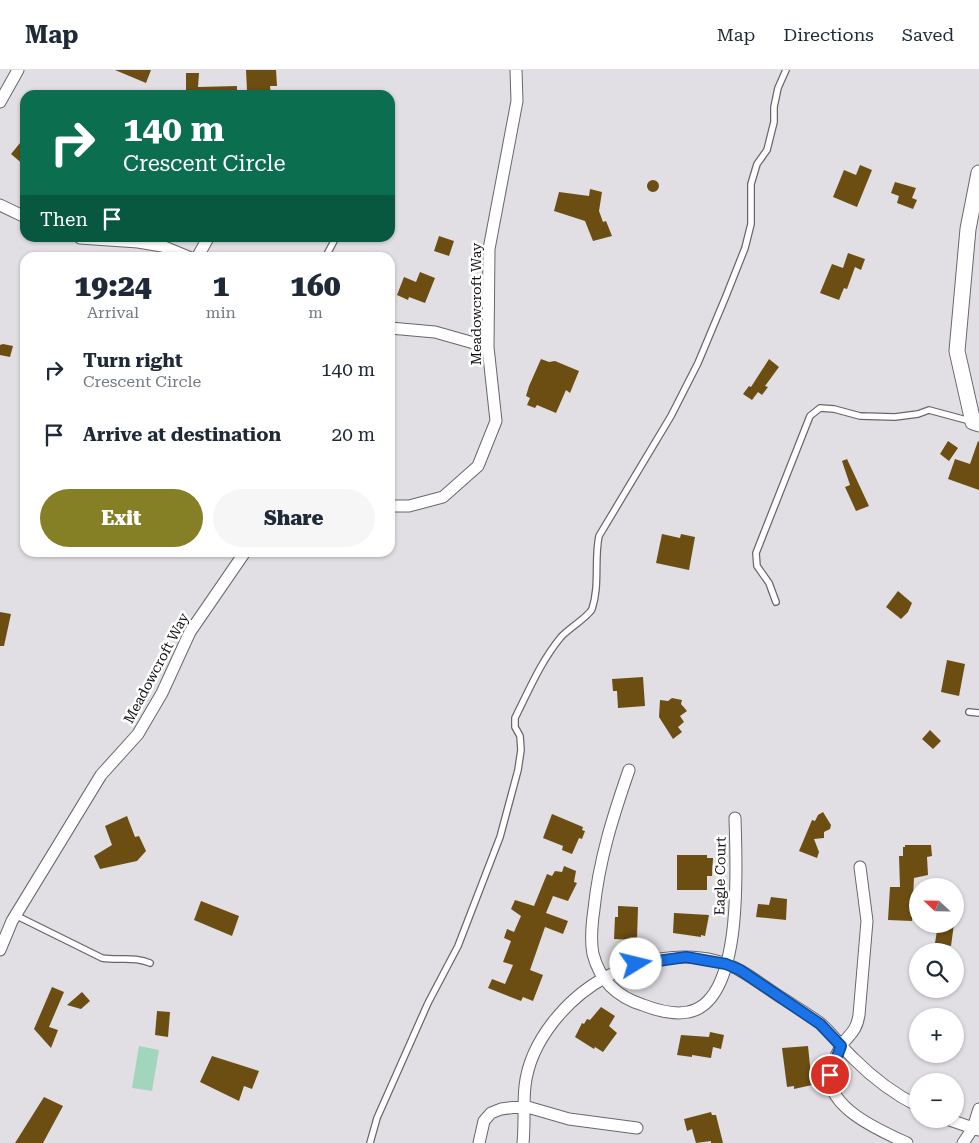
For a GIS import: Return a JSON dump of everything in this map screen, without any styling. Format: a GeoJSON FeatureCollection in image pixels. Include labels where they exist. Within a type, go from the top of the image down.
{"type":"FeatureCollection","features":[{"type":"Feature","properties":{"kind":"street"},"geometry":{"type":"LineString","coordinates":[[0,102],[18,70]]}},
{"type":"Feature","properties":{"kind":"street","name":"Meadowcroft Way"},"geometry":{"type":"LineString","coordinates":[[395,506],[409,506],[443,497],[478,466],[496,421],[488,347],[489,249],[517,101],[516,70]]}},
{"type":"Feature","properties":{"kind":"street"},"geometry":{"type":"LineString","coordinates":[[976,423],[957,351],[968,229],[979,173]]}},
{"type":"Feature","properties":{"kind":"street"},"geometry":{"type":"LineString","coordinates":[[0,205],[20,215]]}},
{"type":"Feature","properties":{"kind":"street"},"geometry":{"type":"LineString","coordinates":[[138,242],[162,246],[176,252]]}},
{"type":"Feature","properties":{"kind":"street"},"geometry":{"type":"LineString","coordinates":[[395,328],[435,332],[488,347]]}},
{"type":"Feature","properties":{"kind":"street","name":"Meadowcroft Way"},"geometry":{"type":"LineString","coordinates":[[0,950],[15,915],[100,775],[138,734],[162,693],[190,632],[242,557]]}},
{"type":"Feature","properties":{"kind":"street"},"geometry":{"type":"LineString","coordinates":[[603,978],[593,953],[592,936],[598,874],[606,838],[629,770]]}},
{"type":"Feature","properties":{"kind":"street","name":"Eagle Court"},"geometry":{"type":"LineString","coordinates":[[603,978],[619,995],[653,1009],[687,1012],[700,1008],[711,996],[720,982],[726,964],[734,924],[737,890],[735,818]]}},
{"type":"Feature","properties":{"kind":"street"},"geometry":{"type":"LineString","coordinates":[[860,867],[867,921],[860,1015],[857,1028],[841,1046],[830,1075],[832,1089],[839,1101],[880,1130],[906,1143]]}},
{"type":"Feature","properties":{"kind":"street"},"geometry":{"type":"LineString","coordinates":[[523,1143],[526,1085],[531,1060],[553,1023],[588,988],[603,978],[636,964],[669,958],[686,957],[726,964],[740,970],[820,1024],[889,1090],[909,1101]]}},
{"type":"Feature","properties":{"kind":"street"},"geometry":{"type":"LineString","coordinates":[[479,1143],[484,1121],[491,1113],[524,1106],[569,1119],[637,1128]]}},
{"type":"Feature","properties":{"kind":"street"},"geometry":{"type":"LineString","coordinates":[[963,1143],[976,1129],[979,1109]]}},
{"type":"Feature","properties":{"kind":"street"},"geometry":{"type":"LineString","coordinates":[[964,1125],[976,1129]]}},
{"type":"Feature","properties":{"kind":"lane"},"geometry":{"type":"LineString","coordinates":[[370,1143],[377,1118],[428,1003],[458,946],[500,837],[518,770],[521,750],[520,736],[515,726],[515,718],[549,654],[562,637],[591,612],[597,590],[596,549],[599,536],[671,416],[698,363],[744,248],[751,224],[751,184],[757,164],[767,150],[774,122],[774,106],[778,88],[786,70]]}},
{"type":"Feature","properties":{"kind":"lane"},"geometry":{"type":"LineString","coordinates":[[776,602],[769,583],[757,566],[756,553],[810,416],[820,408],[834,409],[860,416],[895,417],[918,414],[929,410],[976,423]]}},
{"type":"Feature","properties":{"kind":"lane"},"geometry":{"type":"LineString","coordinates":[[969,712],[979,714]]}},
{"type":"Feature","properties":{"kind":"lane"},"geometry":{"type":"LineString","coordinates":[[15,915],[102,958],[116,960],[140,958],[150,963]]}},
{"type":"Feature","properties":{"kind":"green space"},"geometry":{"type":"Polygon","coordinates":[[[139,1046],[159,1050],[152,1091],[132,1088],[139,1046]]]}},
{"type":"Feature","properties":{"kind":"building"},"geometry":{"type":"Polygon","coordinates":[[[115,70],[151,70],[146,83],[115,70]]]}},
{"type":"Feature","properties":{"kind":"building"},"geometry":{"type":"Polygon","coordinates":[[[246,70],[276,70],[277,86],[270,86],[270,90],[247,90],[246,70]]]}},
{"type":"Feature","properties":{"kind":"building"},"geometry":{"type":"Polygon","coordinates":[[[186,73],[199,73],[198,87],[237,86],[237,90],[186,90],[186,73]]]}},
{"type":"Feature","properties":{"kind":"building"},"geometry":{"type":"Polygon","coordinates":[[[20,143],[20,162],[11,154],[20,143]]]}},
{"type":"Feature","properties":{"kind":"building"},"geometry":{"type":"Polygon","coordinates":[[[860,165],[872,170],[857,207],[833,197],[844,170],[856,175],[860,165]]]}},
{"type":"Feature","properties":{"kind":"building"},"geometry":{"type":"Polygon","coordinates":[[[651,180],[655,180],[659,186],[655,192],[651,192],[647,188],[647,184],[651,180]]]}},
{"type":"Feature","properties":{"kind":"building"},"geometry":{"type":"Polygon","coordinates":[[[895,182],[916,188],[912,198],[917,200],[913,209],[897,203],[899,196],[891,193],[895,182]]]}},
{"type":"Feature","properties":{"kind":"building"},"geometry":{"type":"Polygon","coordinates":[[[590,189],[602,192],[599,211],[603,222],[606,221],[612,236],[593,241],[585,221],[554,211],[559,192],[589,196],[590,189]]]}},
{"type":"Feature","properties":{"kind":"building"},"geometry":{"type":"Polygon","coordinates":[[[439,236],[454,241],[449,256],[434,251],[439,236]]]}},
{"type":"Feature","properties":{"kind":"building"},"geometry":{"type":"Polygon","coordinates":[[[848,253],[865,259],[861,270],[855,267],[847,289],[844,288],[839,300],[820,293],[832,264],[843,268],[848,253]]]}},
{"type":"Feature","properties":{"kind":"building"},"geometry":{"type":"Polygon","coordinates":[[[420,272],[435,278],[425,303],[409,297],[408,300],[397,295],[404,277],[416,282],[420,272]]]}},
{"type":"Feature","properties":{"kind":"building"},"geometry":{"type":"Polygon","coordinates":[[[0,345],[13,346],[10,357],[0,355],[0,345]]]}},
{"type":"Feature","properties":{"kind":"building"},"geometry":{"type":"Polygon","coordinates":[[[541,359],[549,362],[555,361],[579,371],[570,393],[566,390],[556,413],[537,405],[535,408],[527,405],[530,398],[526,396],[529,386],[541,359]]]}},
{"type":"Feature","properties":{"kind":"building"},"geometry":{"type":"Polygon","coordinates":[[[769,359],[779,367],[765,386],[768,387],[762,395],[758,392],[752,400],[743,394],[749,386],[751,387],[769,359]]]}},
{"type":"Feature","properties":{"kind":"building"},"geometry":{"type":"Polygon","coordinates":[[[948,441],[958,448],[949,461],[940,454],[948,441]]]}},
{"type":"Feature","properties":{"kind":"building"},"geometry":{"type":"Polygon","coordinates":[[[978,441],[979,490],[948,479],[955,459],[970,464],[978,441]]]}},
{"type":"Feature","properties":{"kind":"building"},"geometry":{"type":"Polygon","coordinates":[[[847,459],[869,506],[856,511],[845,487],[850,485],[842,461],[847,459]]]}},
{"type":"Feature","properties":{"kind":"building"},"geometry":{"type":"Polygon","coordinates":[[[662,534],[680,538],[681,534],[695,537],[689,570],[656,563],[662,534]]]}},
{"type":"Feature","properties":{"kind":"building"},"geometry":{"type":"Polygon","coordinates":[[[898,591],[912,603],[908,612],[901,619],[886,607],[898,591]]]}},
{"type":"Feature","properties":{"kind":"building"},"geometry":{"type":"Polygon","coordinates":[[[0,612],[11,614],[4,646],[0,646],[0,612]]]}},
{"type":"Feature","properties":{"kind":"building"},"geometry":{"type":"Polygon","coordinates":[[[947,660],[965,664],[959,696],[941,692],[947,660]]]}},
{"type":"Feature","properties":{"kind":"building"},"geometry":{"type":"Polygon","coordinates":[[[643,677],[645,706],[618,708],[617,691],[613,691],[612,679],[643,677]]]}},
{"type":"Feature","properties":{"kind":"building"},"geometry":{"type":"Polygon","coordinates":[[[672,698],[682,700],[681,704],[687,711],[680,716],[684,722],[678,727],[682,732],[673,739],[659,717],[660,700],[668,701],[672,698]]]}},
{"type":"Feature","properties":{"kind":"building"},"geometry":{"type":"Polygon","coordinates":[[[930,730],[941,741],[933,749],[922,739],[930,730]]]}},
{"type":"Feature","properties":{"kind":"building"},"geometry":{"type":"Polygon","coordinates":[[[823,812],[831,825],[830,829],[824,832],[824,838],[814,839],[819,852],[817,858],[799,851],[812,820],[815,821],[818,815],[823,812]]]}},
{"type":"Feature","properties":{"kind":"building"},"geometry":{"type":"Polygon","coordinates":[[[552,814],[583,827],[582,830],[585,831],[582,839],[579,838],[572,854],[562,850],[563,846],[543,838],[552,814]]]}},
{"type":"Feature","properties":{"kind":"building"},"geometry":{"type":"Polygon","coordinates":[[[127,816],[135,837],[139,836],[146,851],[137,861],[100,869],[94,856],[112,845],[105,826],[127,816]]]}},
{"type":"Feature","properties":{"kind":"building"},"geometry":{"type":"Polygon","coordinates":[[[905,845],[931,845],[932,856],[927,857],[928,875],[909,878],[909,921],[888,920],[890,887],[900,887],[899,856],[903,856],[903,847],[905,845]]]}},
{"type":"Feature","properties":{"kind":"building"},"geometry":{"type":"Polygon","coordinates":[[[677,855],[707,855],[707,858],[713,858],[712,876],[707,876],[707,890],[677,890],[677,855]]]}},
{"type":"Feature","properties":{"kind":"building"},"geometry":{"type":"Polygon","coordinates":[[[564,866],[576,871],[574,882],[577,883],[568,901],[553,896],[546,913],[568,921],[563,934],[545,927],[530,970],[543,975],[533,1001],[523,997],[521,1001],[488,988],[492,979],[505,984],[513,965],[503,962],[511,941],[504,938],[507,929],[514,932],[521,916],[511,909],[515,900],[534,906],[547,874],[552,876],[555,871],[562,872],[564,866]]]}},
{"type":"Feature","properties":{"kind":"building"},"geometry":{"type":"Polygon","coordinates":[[[771,897],[787,899],[786,920],[756,917],[758,904],[769,905],[771,897]]]}},
{"type":"Feature","properties":{"kind":"building"},"geometry":{"type":"Polygon","coordinates":[[[201,901],[239,916],[232,936],[194,920],[201,901]]]}},
{"type":"Feature","properties":{"kind":"building"},"geometry":{"type":"Polygon","coordinates":[[[618,906],[638,907],[637,940],[614,939],[615,917],[618,917],[618,906]]]}},
{"type":"Feature","properties":{"kind":"building"},"geometry":{"type":"Polygon","coordinates":[[[674,913],[709,915],[705,936],[673,933],[674,913]]]}},
{"type":"Feature","properties":{"kind":"building"},"geometry":{"type":"Polygon","coordinates":[[[937,933],[953,933],[951,943],[935,943],[937,933]]]}},
{"type":"Feature","properties":{"kind":"building"},"geometry":{"type":"Polygon","coordinates":[[[52,987],[64,992],[49,1027],[58,1030],[51,1048],[34,1029],[52,987]]]}},
{"type":"Feature","properties":{"kind":"building"},"geometry":{"type":"Polygon","coordinates":[[[82,992],[90,1001],[81,1009],[67,1005],[82,992]]]}},
{"type":"Feature","properties":{"kind":"building"},"geometry":{"type":"Polygon","coordinates":[[[601,1007],[615,1016],[609,1026],[617,1033],[603,1052],[595,1047],[594,1049],[575,1037],[582,1023],[584,1024],[587,1019],[590,1020],[601,1007]]]}},
{"type":"Feature","properties":{"kind":"building"},"geometry":{"type":"Polygon","coordinates":[[[157,1011],[170,1012],[168,1037],[155,1035],[157,1011]]]}},
{"type":"Feature","properties":{"kind":"building"},"geometry":{"type":"Polygon","coordinates":[[[710,1032],[724,1035],[721,1049],[713,1047],[711,1058],[677,1055],[681,1035],[709,1037],[710,1032]]]}},
{"type":"Feature","properties":{"kind":"building"},"geometry":{"type":"Polygon","coordinates":[[[808,1046],[812,1085],[794,1089],[794,1086],[787,1087],[782,1048],[808,1046]]]}},
{"type":"Feature","properties":{"kind":"building"},"geometry":{"type":"Polygon","coordinates":[[[212,1056],[259,1071],[252,1089],[244,1086],[239,1101],[200,1082],[212,1056]]]}},
{"type":"Feature","properties":{"kind":"building"},"geometry":{"type":"Polygon","coordinates":[[[44,1097],[63,1106],[43,1143],[15,1143],[44,1097]]]}},
{"type":"Feature","properties":{"kind":"building"},"geometry":{"type":"Polygon","coordinates":[[[711,1112],[712,1115],[716,1115],[723,1143],[711,1143],[711,1141],[696,1143],[692,1129],[687,1131],[684,1119],[711,1112]]]}},
{"type":"Feature","properties":{"kind":"route"},"geometry":{"type":"LineString","coordinates":[[636,964],[686,957],[706,959],[740,970],[820,1024],[841,1046],[830,1075]]}}]}
